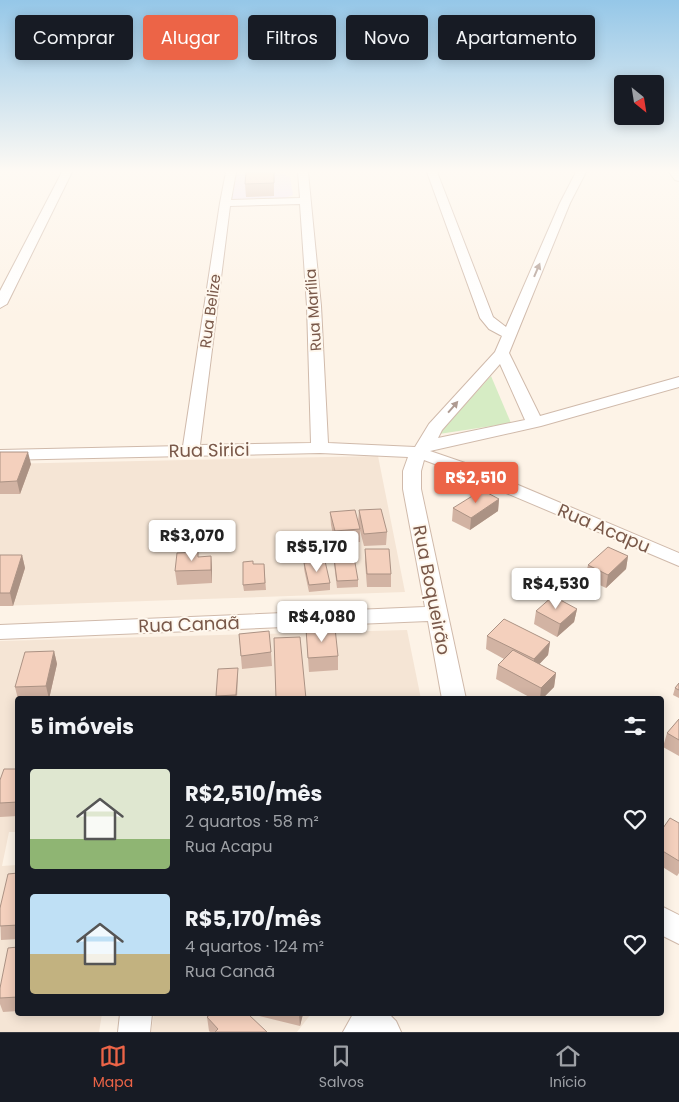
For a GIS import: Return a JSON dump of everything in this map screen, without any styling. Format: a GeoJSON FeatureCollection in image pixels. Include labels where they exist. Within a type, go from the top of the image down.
{"type":"FeatureCollection","features":[{"type":"Feature","properties":{"kind":"street"},"geometry":{"type":"LineString","coordinates":[[0,304],[43,220]]}},
{"type":"Feature","properties":{"kind":"street","name":"Rua Belize"},"geometry":{"type":"LineString","coordinates":[[191,450],[223,220]]}},
{"type":"Feature","properties":{"kind":"street","name":"Rua Marília"},"geometry":{"type":"LineString","coordinates":[[307,220],[314,306],[320,448]]}},
{"type":"Feature","properties":{"kind":"street"},"geometry":{"type":"LineString","coordinates":[[450,220],[487,318],[494,326],[510,335]]}},
{"type":"Feature","properties":{"kind":"street"},"geometry":{"type":"LineString","coordinates":[[422,449],[435,428],[502,353],[558,220]]}},
{"type":"Feature","properties":{"kind":"street"},"geometry":{"type":"LineString","coordinates":[[502,353],[535,424]]}},
{"type":"Feature","properties":{"kind":"street"},"geometry":{"type":"LineString","coordinates":[[422,449],[535,424],[679,382]]}},
{"type":"Feature","properties":{"kind":"street","name":"Rua Sirici"},"geometry":{"type":"LineString","coordinates":[[0,455],[320,448],[422,449]]}},
{"type":"Feature","properties":{"kind":"street","name":"Rua Acapu"},"geometry":{"type":"LineString","coordinates":[[422,449],[679,560]]}},
{"type":"Feature","properties":{"kind":"street","name":"Rua Boqueirão"},"geometry":{"type":"LineString","coordinates":[[422,449],[412,473],[412,489],[453,696]]}},
{"type":"Feature","properties":{"kind":"street","name":"Rua Canaã"},"geometry":{"type":"LineString","coordinates":[[0,632],[438,614]]}},
{"type":"Feature","properties":{"kind":"street"},"geometry":{"type":"LineString","coordinates":[[664,921],[679,931]]}},
{"type":"Feature","properties":{"kind":"street"},"geometry":{"type":"LineString","coordinates":[[134,1032],[136,1016]]}},
{"type":"Feature","properties":{"kind":"shaded area"},"geometry":{"type":"Polygon","coordinates":[[[378,456],[405,592],[0,606],[0,464],[378,456]]]}},
{"type":"Feature","properties":{"kind":"shaded area"},"geometry":{"type":"Polygon","coordinates":[[[407,630],[420,696],[15,696],[15,832],[9,832],[2,866],[15,865],[15,1016],[102,1016],[99,1032],[0,1032],[0,641],[407,630]]]}},
{"type":"Feature","properties":{"kind":"shaded area"},"geometry":{"type":"Polygon","coordinates":[[[154,1016],[309,1016],[297,1032],[151,1032],[154,1016]]]}},
{"type":"Feature","properties":{"kind":"green space"},"geometry":{"type":"Polygon","coordinates":[[[491,376],[511,423],[439,434],[491,376]]]}},
{"type":"Feature","properties":{"kind":"building"},"geometry":{"type":"Polygon","coordinates":[[[0,452],[28,452],[17,481],[0,482],[0,452]]]}},
{"type":"Feature","properties":{"kind":"building"},"geometry":{"type":"Polygon","coordinates":[[[482,490],[499,499],[471,518],[453,508],[482,490]]]}},
{"type":"Feature","properties":{"kind":"building"},"geometry":{"type":"Polygon","coordinates":[[[381,509],[387,532],[364,534],[359,510],[381,509]]]}},
{"type":"Feature","properties":{"kind":"building"},"geometry":{"type":"Polygon","coordinates":[[[355,510],[360,529],[335,531],[330,512],[355,510]]]}},
{"type":"Feature","properties":{"kind":"building"},"geometry":{"type":"Polygon","coordinates":[[[608,547],[628,556],[608,575],[588,565],[608,547]]]}},
{"type":"Feature","properties":{"kind":"building"},"geometry":{"type":"Polygon","coordinates":[[[365,549],[389,549],[391,574],[367,574],[365,549]]]}},
{"type":"Feature","properties":{"kind":"building"},"geometry":{"type":"Polygon","coordinates":[[[198,552],[198,557],[211,556],[211,570],[175,571],[177,553],[198,552]]]}},
{"type":"Feature","properties":{"kind":"building"},"geometry":{"type":"Polygon","coordinates":[[[0,555],[22,555],[10,593],[0,593],[0,555]]]}},
{"type":"Feature","properties":{"kind":"building"},"geometry":{"type":"Polygon","coordinates":[[[354,557],[358,580],[337,581],[334,558],[354,557]]]}},
{"type":"Feature","properties":{"kind":"building"},"geometry":{"type":"Polygon","coordinates":[[[253,561],[253,564],[264,564],[265,583],[243,585],[243,562],[253,561]]]}},
{"type":"Feature","properties":{"kind":"building"},"geometry":{"type":"Polygon","coordinates":[[[325,561],[330,583],[309,585],[304,563],[325,561]]]}},
{"type":"Feature","properties":{"kind":"building"},"geometry":{"type":"Polygon","coordinates":[[[553,596],[577,609],[560,624],[536,611],[553,596]]]}},
{"type":"Feature","properties":{"kind":"building"},"geometry":{"type":"Polygon","coordinates":[[[504,619],[550,642],[534,659],[487,636],[504,619]]]}},
{"type":"Feature","properties":{"kind":"building"},"geometry":{"type":"Polygon","coordinates":[[[335,628],[338,656],[308,658],[306,629],[335,628]]]}},
{"type":"Feature","properties":{"kind":"building"},"geometry":{"type":"Polygon","coordinates":[[[269,631],[271,652],[241,656],[239,634],[269,631]]]}},
{"type":"Feature","properties":{"kind":"building"},"geometry":{"type":"Polygon","coordinates":[[[300,637],[306,696],[276,696],[274,638],[300,637]]]}},
{"type":"Feature","properties":{"kind":"building"},"geometry":{"type":"Polygon","coordinates":[[[513,650],[556,673],[541,688],[498,665],[513,650]]]}},
{"type":"Feature","properties":{"kind":"building"},"geometry":{"type":"Polygon","coordinates":[[[54,651],[46,686],[15,687],[25,652],[54,651]]]}},
{"type":"Feature","properties":{"kind":"building"},"geometry":{"type":"Polygon","coordinates":[[[238,668],[236,695],[216,696],[218,669],[238,668]]]}},
{"type":"Feature","properties":{"kind":"building"},"geometry":{"type":"Polygon","coordinates":[[[679,719],[679,740],[667,733],[679,719]]]}},
{"type":"Feature","properties":{"kind":"building"},"geometry":{"type":"Polygon","coordinates":[[[4,769],[15,769],[15,802],[0,803],[0,780],[4,769]]]}},
{"type":"Feature","properties":{"kind":"building"},"geometry":{"type":"Polygon","coordinates":[[[670,818],[679,823],[679,861],[664,852],[664,827],[670,818]]]}},
{"type":"Feature","properties":{"kind":"building"},"geometry":{"type":"Polygon","coordinates":[[[15,873],[15,925],[0,926],[0,908],[8,874],[15,873]]]}},
{"type":"Feature","properties":{"kind":"building"},"geometry":{"type":"Polygon","coordinates":[[[15,947],[15,997],[0,998],[0,988],[8,948],[15,947]]]}},
{"type":"Feature","properties":{"kind":"building"},"geometry":{"type":"Polygon","coordinates":[[[250,1016],[267,1032],[215,1032],[218,1029],[207,1017],[250,1016]]]}}]}
